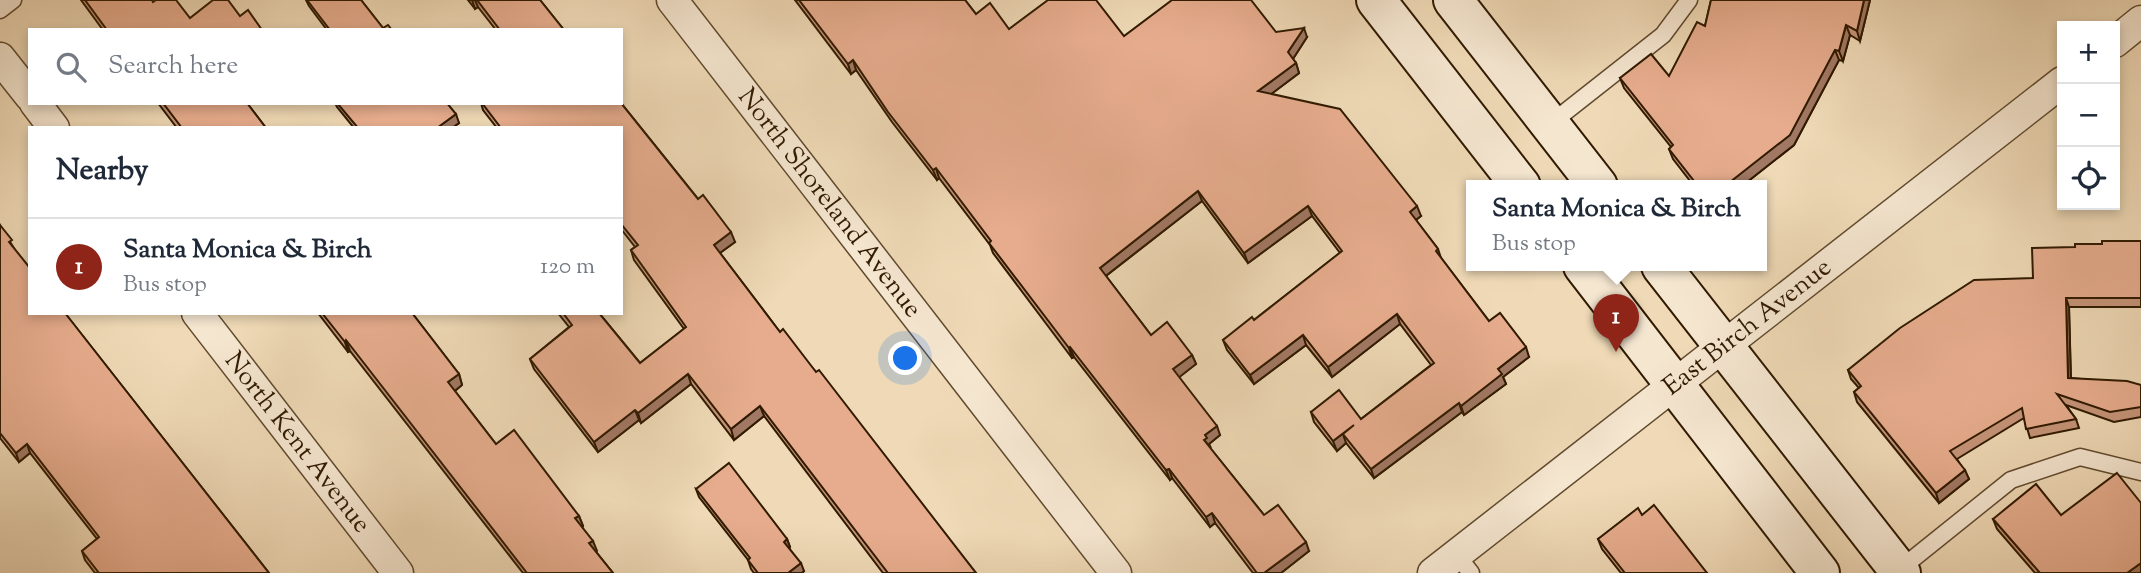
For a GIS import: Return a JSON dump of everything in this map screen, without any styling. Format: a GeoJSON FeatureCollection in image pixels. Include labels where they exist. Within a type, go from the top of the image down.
{"type":"FeatureCollection","features":[{"type":"Feature","properties":{"kind":"street","name":"North Shoreland Avenue"},"geometry":{"type":"LineString","coordinates":[[671,0],[1116,573]]}},
{"type":"Feature","properties":{"kind":"street"},"geometry":{"type":"LineString","coordinates":[[1376,0],[1516,180]]}},
{"type":"Feature","properties":{"kind":"street"},"geometry":{"type":"LineString","coordinates":[[1454,0],[1593,180]]}},
{"type":"Feature","properties":{"kind":"street"},"geometry":{"type":"LineString","coordinates":[[2120,38],[2141,21]]}},
{"type":"Feature","properties":{"kind":"street"},"geometry":{"type":"LineString","coordinates":[[0,58],[28,93]]}},
{"type":"Feature","properties":{"kind":"street","name":"East Birch Avenue"},"geometry":{"type":"LineString","coordinates":[[1433,573],[1464,563],[1723,346],[2059,84]]}},
{"type":"Feature","properties":{"kind":"street"},"geometry":{"type":"LineString","coordinates":[[37,105],[52,126]]}},
{"type":"Feature","properties":{"kind":"street"},"geometry":{"type":"LineString","coordinates":[[1587,271],[1820,573]]}},
{"type":"Feature","properties":{"kind":"street"},"geometry":{"type":"LineString","coordinates":[[1665,271],[1900,572]]}},
{"type":"Feature","properties":{"kind":"street","name":"North Kent Avenue"},"geometry":{"type":"LineString","coordinates":[[199,315],[398,573]]}},
{"type":"Feature","properties":{"kind":"lane"},"geometry":{"type":"LineString","coordinates":[[0,10],[13,0]]}},
{"type":"Feature","properties":{"kind":"lane"},"geometry":{"type":"LineString","coordinates":[[1550,124],[1663,35],[1689,0]]}},
{"type":"Feature","properties":{"kind":"lane"},"geometry":{"type":"LineString","coordinates":[[1900,572],[2011,480],[2080,457],[2141,472]]}},
{"type":"Feature","properties":{"kind":"building"},"geometry":{"type":"Polygon","coordinates":[[[85,0],[176,0],[190,18],[213,0],[228,0],[240,16],[248,10],[261,28],[106,28],[85,0]]]}},
{"type":"Feature","properties":{"kind":"building"},"geometry":{"type":"Polygon","coordinates":[[[307,0],[361,0],[383,28],[328,28],[307,0]]]}},
{"type":"Feature","properties":{"kind":"building"},"geometry":{"type":"Polygon","coordinates":[[[477,0],[540,0],[562,28],[498,28],[477,0]]]}},
{"type":"Feature","properties":{"kind":"building"},"geometry":{"type":"Polygon","coordinates":[[[799,0],[965,0],[976,14],[990,3],[1009,29],[1048,0],[1096,0],[1124,36],[1172,0],[1251,0],[1276,32],[1304,28],[1288,52],[1296,63],[1258,91],[1340,109],[1417,206],[1410,212],[1489,321],[1500,313],[1526,347],[1498,369],[1502,374],[1371,469],[1343,434],[1354,425],[1333,441],[1311,412],[1339,390],[1361,419],[1434,363],[1397,314],[1328,367],[1303,335],[1250,375],[1223,340],[1252,317],[1254,320],[1342,251],[1308,206],[1244,253],[1198,191],[1100,268],[1151,335],[1167,322],[1192,355],[1173,369],[1217,426],[1205,435],[1207,438],[1204,440],[1264,515],[1278,505],[1306,542],[1264,573],[1257,573],[1212,513],[1206,517],[1169,469],[1166,470],[989,243],[991,241],[936,168],[933,170],[888,112],[853,60],[848,64],[799,0]]]}},
{"type":"Feature","properties":{"kind":"building"},"geometry":{"type":"Polygon","coordinates":[[[1711,0],[1864,0],[1857,31],[1846,25],[1839,51],[1835,50],[1790,135],[1733,180],[1693,180],[1669,149],[1673,145],[1620,78],[1651,54],[1669,76],[1697,22],[1705,26],[1711,0]]]}},
{"type":"Feature","properties":{"kind":"building"},"geometry":{"type":"Polygon","coordinates":[[[165,105],[249,105],[264,126],[180,126],[165,105]]]}},
{"type":"Feature","properties":{"kind":"building"},"geometry":{"type":"Polygon","coordinates":[[[339,105],[449,105],[456,114],[440,126],[356,126],[339,105]]]}},
{"type":"Feature","properties":{"kind":"building"},"geometry":{"type":"Polygon","coordinates":[[[484,105],[623,105],[698,199],[703,195],[731,232],[714,245],[780,332],[783,329],[816,372],[819,370],[976,573],[888,573],[760,406],[731,429],[688,374],[638,413],[635,410],[594,442],[530,359],[572,325],[564,315],[601,315],[640,363],[686,327],[631,250],[638,245],[623,226],[623,126],[499,126],[484,105]]]}},
{"type":"Feature","properties":{"kind":"building"},"geometry":{"type":"Polygon","coordinates":[[[0,225],[12,240],[9,242],[28,266],[28,315],[67,315],[269,573],[99,573],[82,551],[99,537],[27,444],[16,453],[0,433],[0,225]]]}},
{"type":"Feature","properties":{"kind":"building"},"geometry":{"type":"Polygon","coordinates":[[[2102,241],[2141,241],[2141,298],[2066,298],[2068,378],[2127,381],[2141,385],[2141,407],[2110,412],[2057,394],[2076,419],[2026,429],[2022,408],[1950,451],[1965,470],[1936,493],[1854,392],[1861,386],[1848,370],[1900,328],[1974,280],[2033,278],[2032,248],[2075,247],[2075,244],[2102,244],[2102,241]]]}},
{"type":"Feature","properties":{"kind":"building"},"geometry":{"type":"Polygon","coordinates":[[[324,315],[414,315],[459,374],[448,382],[496,444],[514,430],[579,516],[575,518],[593,541],[589,543],[613,573],[527,573],[346,340],[345,342],[324,315]]]}},
{"type":"Feature","properties":{"kind":"building"},"geometry":{"type":"Polygon","coordinates":[[[729,463],[787,539],[784,542],[801,563],[788,573],[758,573],[748,560],[750,558],[696,489],[729,463]]]}},
{"type":"Feature","properties":{"kind":"building"},"geometry":{"type":"Polygon","coordinates":[[[2117,473],[2141,503],[2141,563],[2127,573],[2040,573],[1993,519],[2036,484],[2061,515],[2117,473]]]}},
{"type":"Feature","properties":{"kind":"building"},"geometry":{"type":"Polygon","coordinates":[[[1654,505],[1707,573],[1625,573],[1598,539],[1638,508],[1642,515],[1654,505]]]}},
{"type":"Feature","properties":{"kind":"place","name":"Santa Monica & Birch"},"geometry":{"type":"Point","coordinates":[1616,352]}}]}
